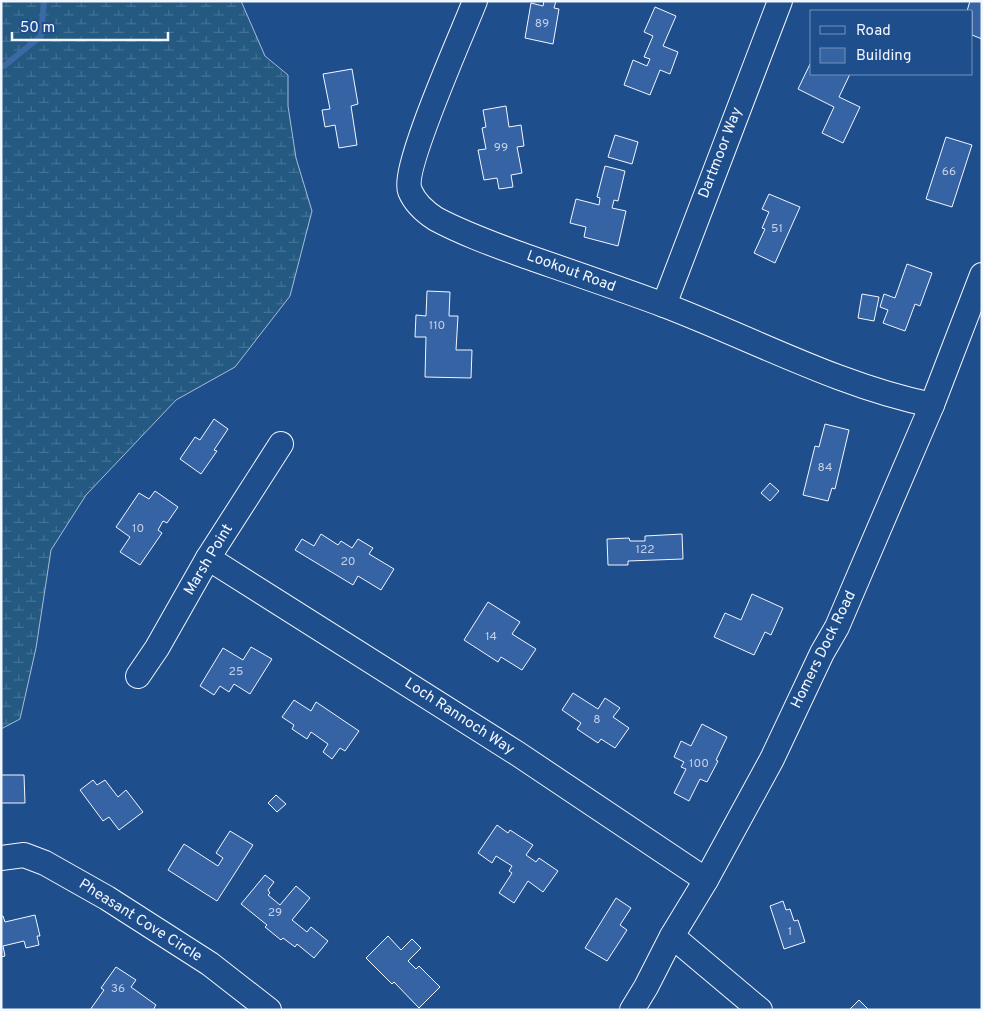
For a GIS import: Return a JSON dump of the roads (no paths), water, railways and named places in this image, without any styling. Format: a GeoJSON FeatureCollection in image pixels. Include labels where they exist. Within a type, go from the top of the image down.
{"type":"FeatureCollection","features":[{"type":"Feature","properties":{"kind":"street","name":"Lookout Road"},"geometry":{"type":"LineString","coordinates":[[475,1],[427,119],[416,154],[409,190],[421,209],[454,228],[664,305],[825,372],[902,398],[932,405]]}},
{"type":"Feature","properties":{"kind":"street","name":"Dartmoor Way"},"geometry":{"type":"LineString","coordinates":[[664,305],[780,1]]}},
{"type":"Feature","properties":{"kind":"street","name":"Homers Dock Road"},"geometry":{"type":"LineString","coordinates":[[632,1010],[772,759],[822,653],[837,627],[932,405],[982,275]]}},
{"type":"Feature","properties":{"kind":"street","name":"Marsh Point"},"geometry":{"type":"LineString","coordinates":[[138,676],[157,648],[208,558],[281,444]]}},
{"type":"Feature","properties":{"kind":"street","name":"Loch Rannoch Way"},"geometry":{"type":"LineString","coordinates":[[208,558],[510,749],[706,880]]}},
{"type":"Feature","properties":{"kind":"street","name":"Pheasant Cove Circle"},"geometry":{"type":"LineString","coordinates":[[1,858],[24,855],[46,863],[107,898],[210,964],[269,1010]]}},
{"type":"Feature","properties":{"kind":"street"},"geometry":{"type":"LineString","coordinates":[[672,936],[760,1010]]}},
{"type":"Feature","properties":{"kind":"waterway"},"geometry":{"type":"LineString","coordinates":[[1,65],[4,66],[41,36],[44,1]]}}]}
